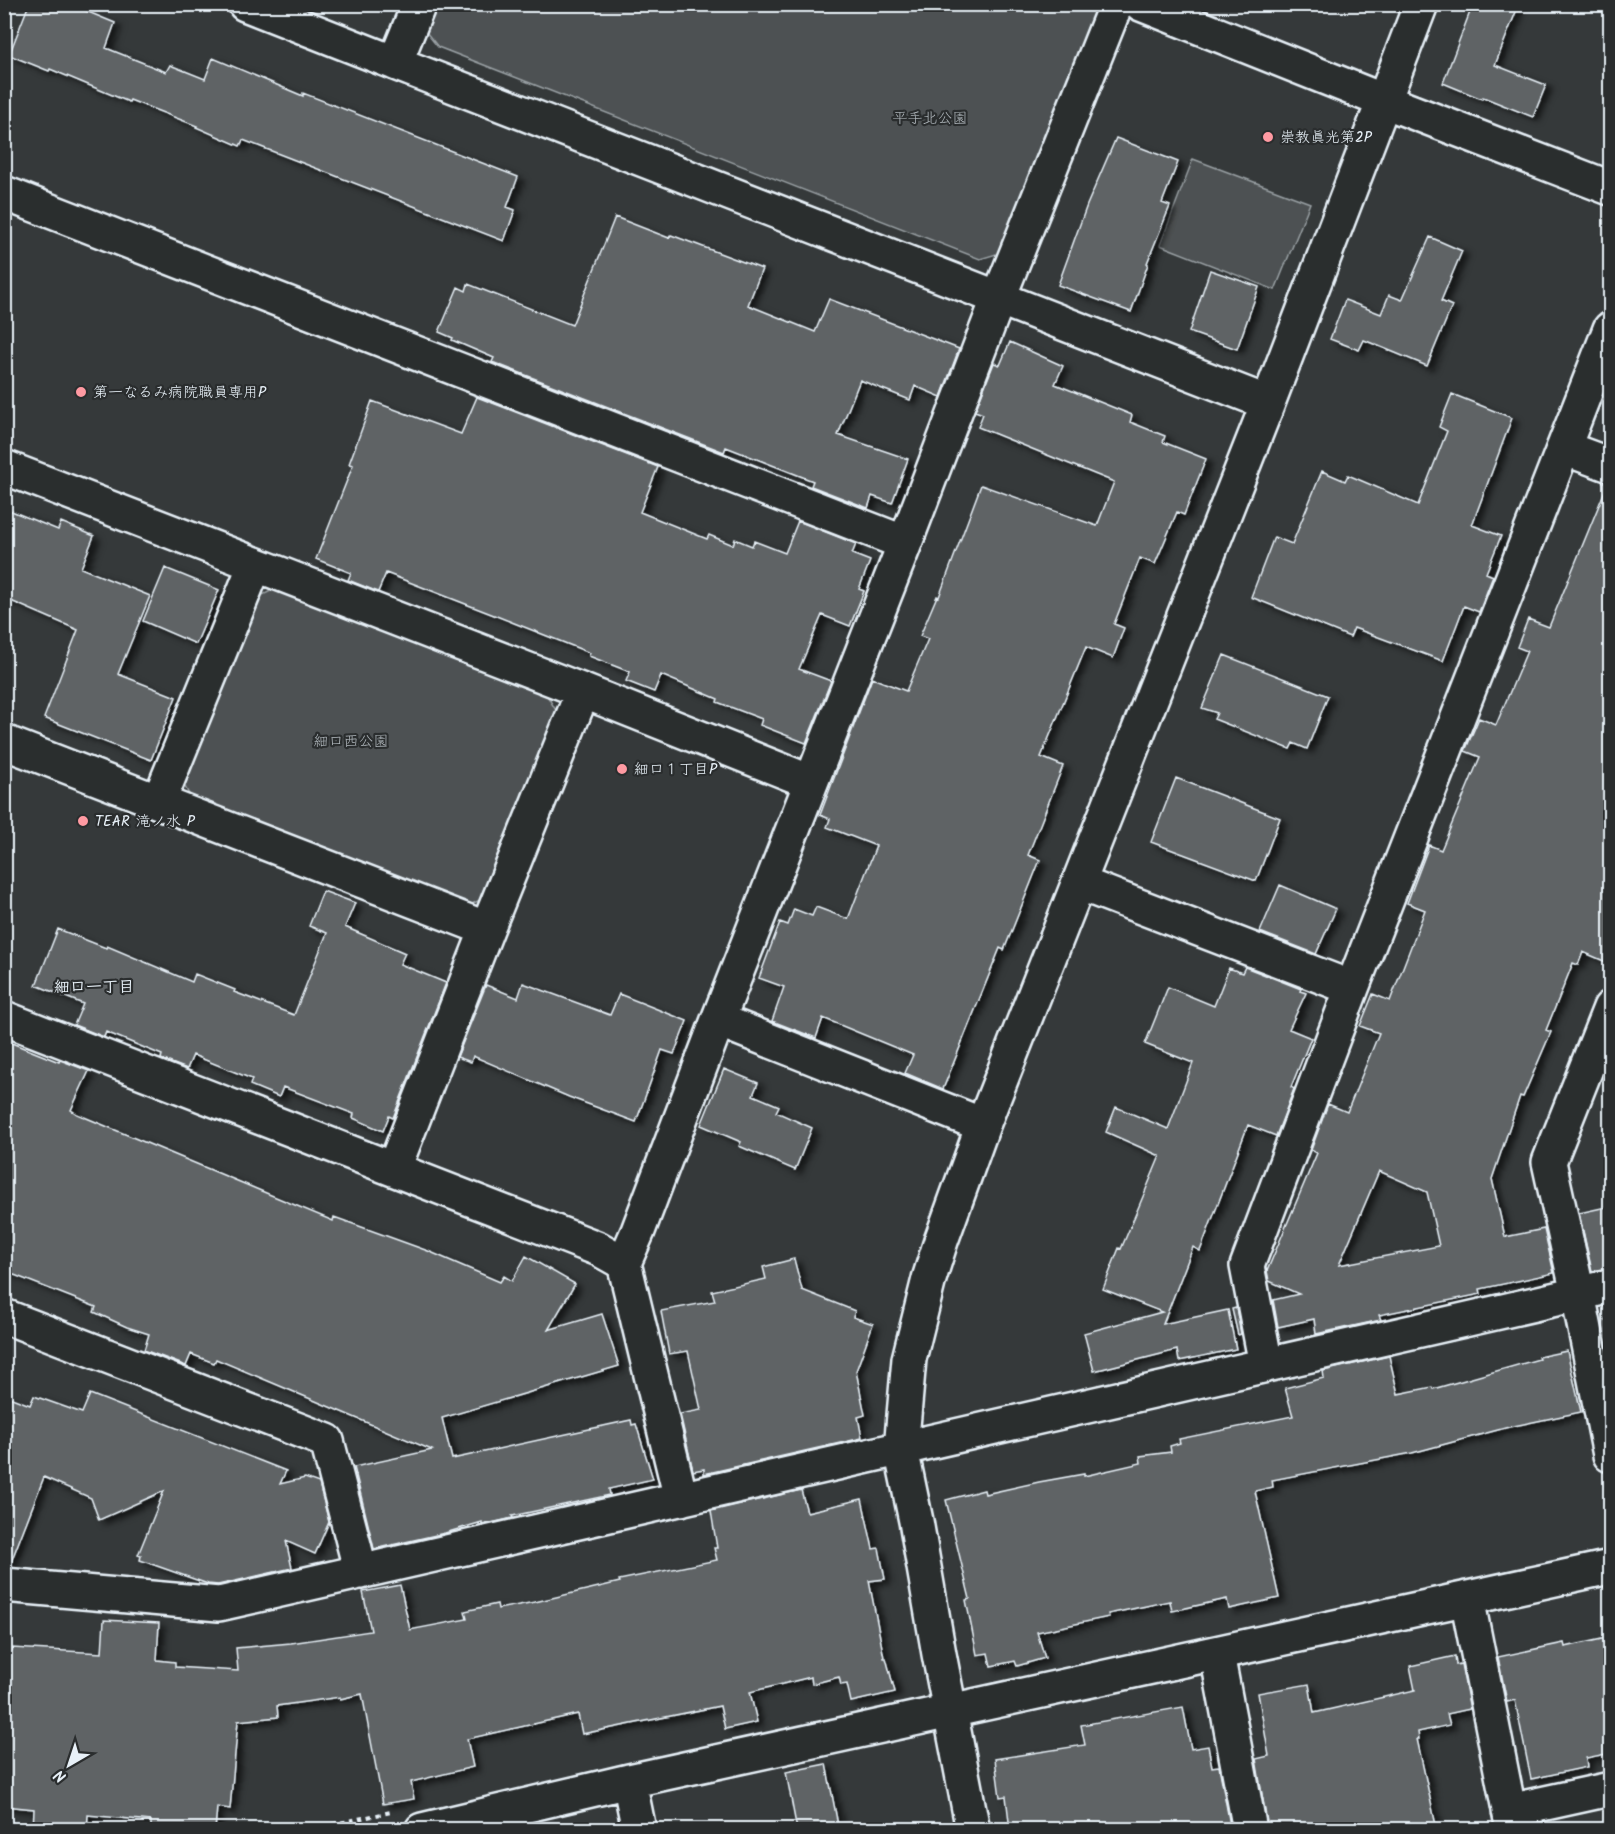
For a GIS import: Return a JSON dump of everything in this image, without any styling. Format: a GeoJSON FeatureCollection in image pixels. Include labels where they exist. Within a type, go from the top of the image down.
{"type":"FeatureCollection","features":[{"type":"Feature","properties":{"kind":"street"},"geometry":{"type":"LineString","coordinates":[[245,4],[1268,402]]}},
{"type":"Feature","properties":{"kind":"street"},"geometry":{"type":"LineString","coordinates":[[395,63],[419,4]]}},
{"type":"Feature","properties":{"kind":"street"},"geometry":{"type":"LineString","coordinates":[[681,1499],[624,1263],[999,297],[1116,4]]}},
{"type":"Feature","properties":{"kind":"street"},"geometry":{"type":"LineString","coordinates":[[1141,4],[1611,188]]}},
{"type":"Feature","properties":{"kind":"street"},"geometry":{"type":"LineString","coordinates":[[973,1830],[916,1521],[900,1449],[909,1359],[941,1241],[983,1125],[1268,402],[1421,4]]}},
{"type":"Feature","properties":{"kind":"street"},"geometry":{"type":"LineString","coordinates":[[4,193],[905,543]]}},
{"type":"Feature","properties":{"kind":"street"},"geometry":{"type":"LineString","coordinates":[[1266,1365],[1247,1266],[1352,988],[1611,329]]}},
{"type":"Feature","properties":{"kind":"street"},"geometry":{"type":"LineString","coordinates":[[1564,448],[1611,465]]}},
{"type":"Feature","properties":{"kind":"street"},"geometry":{"type":"LineString","coordinates":[[4,467],[583,691],[811,782]]}},
{"type":"Feature","properties":{"kind":"street"},"geometry":{"type":"LineString","coordinates":[[159,801],[255,565]]}},
{"type":"Feature","properties":{"kind":"street"},"geometry":{"type":"LineString","coordinates":[[394,1168],[487,928],[583,691]]}},
{"type":"Feature","properties":{"kind":"street"},"geometry":{"type":"LineString","coordinates":[[4,742],[487,928]]}},
{"type":"Feature","properties":{"kind":"street"},"geometry":{"type":"LineString","coordinates":[[1079,883],[1352,988]]}},
{"type":"Feature","properties":{"kind":"street"},"geometry":{"type":"LineString","coordinates":[[1611,1008],[1549,1162],[1611,1455]]}},
{"type":"Feature","properties":{"kind":"street"},"geometry":{"type":"LineString","coordinates":[[4,1018],[599,1249],[624,1263]]}},
{"type":"Feature","properties":{"kind":"street"},"geometry":{"type":"LineString","coordinates":[[718,1020],[983,1125]]}},
{"type":"Feature","properties":{"kind":"street"},"geometry":{"type":"LineString","coordinates":[[4,1585],[219,1604],[1611,1286]]}},
{"type":"Feature","properties":{"kind":"street"},"geometry":{"type":"LineString","coordinates":[[4,1316],[327,1441],[361,1572]]}},
{"type":"Feature","properties":{"kind":"street"},"geometry":{"type":"LineString","coordinates":[[410,1820],[629,1782],[1611,1567]]}},
{"type":"Feature","properties":{"kind":"street"},"geometry":{"type":"LineString","coordinates":[[1467,1598],[1511,1820],[1611,1789]]}},
{"type":"Feature","properties":{"kind":"street"},"geometry":{"type":"LineString","coordinates":[[1217,1654],[1250,1830]]}},
{"type":"Feature","properties":{"kind":"street"},"geometry":{"type":"LineString","coordinates":[[629,1782],[639,1830]]}},
{"type":"Feature","properties":{"kind":"path"},"geometry":{"type":"LineString","coordinates":[[306,1830],[410,1820]]}},
{"type":"Feature","properties":{"kind":"green space","name":"平手北公園"},"geometry":{"type":"Polygon","coordinates":[[[437,4],[1098,5],[1000,253],[980,259],[438,47],[426,32],[437,4]]]}},
{"type":"Feature","properties":{"kind":"green space"},"geometry":{"type":"Polygon","coordinates":[[[1193,159],[1310,203],[1275,290],[1160,245],[1193,159]]]}},
{"type":"Feature","properties":{"kind":"green space","name":"細口西公園"},"geometry":{"type":"Polygon","coordinates":[[[275,589],[545,692],[557,712],[484,898],[466,907],[194,804],[183,783],[254,599],[275,589]]]}},
{"type":"Feature","properties":{"kind":"green space"},"geometry":{"type":"Polygon","coordinates":[[[1610,1309],[1610,1371],[1601,1328],[1610,1309]]]}},
{"type":"Feature","properties":{"kind":"building"},"geometry":{"type":"Polygon","coordinates":[[[29,4],[69,4],[115,23],[106,48],[166,72],[170,65],[205,79],[213,58],[303,96],[303,93],[518,177],[507,207],[515,210],[504,241],[243,140],[240,146],[197,126],[9,55],[29,4]]]}},
{"type":"Feature","properties":{"kind":"building"},"geometry":{"type":"Polygon","coordinates":[[[1473,4],[1519,4],[1495,65],[1546,85],[1533,117],[1443,83],[1473,4]]]}},
{"type":"Feature","properties":{"kind":"building"},"geometry":{"type":"Polygon","coordinates":[[[1116,138],[1178,162],[1162,203],[1170,206],[1147,263],[1131,312],[1058,285],[1087,205],[1116,138]]]}},
{"type":"Feature","properties":{"kind":"building"},"geometry":{"type":"Polygon","coordinates":[[[615,217],[762,269],[748,305],[815,332],[829,299],[959,349],[941,397],[915,386],[910,400],[860,380],[838,435],[908,459],[892,503],[872,496],[868,508],[811,486],[813,481],[726,447],[724,452],[492,362],[494,358],[439,332],[458,287],[466,291],[468,284],[572,325],[615,217]]]}},
{"type":"Feature","properties":{"kind":"building"},"geometry":{"type":"Polygon","coordinates":[[[1430,237],[1462,251],[1441,301],[1452,306],[1427,366],[1364,340],[1359,350],[1330,339],[1345,300],[1381,314],[1389,295],[1402,300],[1430,237]]]}},
{"type":"Feature","properties":{"kind":"building"},"geometry":{"type":"Polygon","coordinates":[[[1210,270],[1259,287],[1237,349],[1189,332],[1210,270]]]}},
{"type":"Feature","properties":{"kind":"building"},"geometry":{"type":"Polygon","coordinates":[[[1010,342],[1063,366],[1055,384],[1132,415],[1130,422],[1165,436],[1163,442],[1206,459],[1184,515],[1177,512],[1155,564],[1140,558],[1114,624],[1124,628],[1113,658],[1086,647],[1041,757],[1063,766],[1028,855],[1040,860],[1004,950],[1000,948],[943,1089],[905,1073],[913,1055],[823,1018],[816,1038],[772,1021],[784,987],[759,978],[780,922],[788,925],[794,909],[812,916],[816,907],[848,919],[876,846],[827,827],[830,819],[820,815],[872,678],[906,691],[928,639],[920,636],[937,596],[939,597],[981,485],[1097,526],[1114,482],[978,427],[983,414],[975,411],[994,363],[1000,365],[1010,342]]]}},
{"type":"Feature","properties":{"kind":"building"},"geometry":{"type":"Polygon","coordinates":[[[1452,394],[1512,418],[1472,525],[1501,536],[1486,573],[1493,576],[1479,612],[1464,606],[1443,661],[1354,628],[1350,637],[1251,597],[1274,537],[1292,544],[1322,471],[1345,481],[1348,475],[1418,505],[1447,431],[1439,427],[1452,394]]]}},
{"type":"Feature","properties":{"kind":"building"},"geometry":{"type":"Polygon","coordinates":[[[477,397],[658,467],[640,512],[707,539],[709,535],[733,545],[735,539],[752,546],[754,541],[785,553],[798,521],[856,544],[852,554],[870,561],[859,589],[864,591],[850,626],[822,615],[799,669],[831,681],[806,743],[760,725],[762,719],[717,702],[718,699],[661,675],[654,692],[626,681],[630,672],[589,656],[590,653],[494,615],[386,573],[378,592],[348,580],[351,573],[316,559],[353,465],[349,464],[372,401],[461,434],[477,397]]]}},
{"type":"Feature","properties":{"kind":"building"},"geometry":{"type":"Polygon","coordinates":[[[1608,483],[1611,483],[1611,964],[1583,952],[1578,965],[1573,963],[1546,1030],[1551,1032],[1523,1097],[1520,1096],[1492,1179],[1505,1237],[1544,1229],[1554,1273],[1480,1289],[1481,1294],[1379,1315],[1381,1320],[1316,1334],[1314,1319],[1278,1327],[1273,1300],[1299,1294],[1269,1281],[1267,1271],[1317,1153],[1311,1150],[1328,1104],[1347,1112],[1379,1033],[1360,1026],[1373,994],[1390,1001],[1425,910],[1407,903],[1429,845],[1441,850],[1480,757],[1465,751],[1479,718],[1496,725],[1527,651],[1517,647],[1528,619],[1549,627],[1608,483]],[[1379,1171],[1339,1265],[1439,1246],[1427,1192],[1379,1171]]]}},
{"type":"Feature","properties":{"kind":"building"},"geometry":{"type":"Polygon","coordinates":[[[4,508],[58,530],[61,522],[94,536],[81,568],[150,596],[118,674],[176,697],[151,760],[44,718],[78,630],[4,598],[4,508]]]}},
{"type":"Feature","properties":{"kind":"building"},"geometry":{"type":"Polygon","coordinates":[[[165,568],[219,590],[196,644],[143,621],[165,568]]]}},
{"type":"Feature","properties":{"kind":"building"},"geometry":{"type":"Polygon","coordinates":[[[1224,655],[1328,696],[1307,749],[1293,743],[1290,749],[1214,719],[1217,713],[1202,708],[1224,655]]]}},
{"type":"Feature","properties":{"kind":"building"},"geometry":{"type":"Polygon","coordinates":[[[1176,778],[1280,818],[1256,881],[1151,842],[1176,778]]]}},
{"type":"Feature","properties":{"kind":"building"},"geometry":{"type":"Polygon","coordinates":[[[1280,885],[1336,909],[1316,954],[1260,932],[1280,885]]]}},
{"type":"Feature","properties":{"kind":"building"},"geometry":{"type":"Polygon","coordinates":[[[323,891],[355,903],[345,927],[405,953],[400,964],[446,983],[393,1118],[389,1116],[383,1131],[353,1118],[354,1114],[283,1087],[279,1097],[250,1085],[252,1079],[193,1055],[187,1069],[161,1059],[162,1055],[106,1032],[104,1037],[74,1025],[83,1004],[36,985],[58,929],[106,948],[107,946],[192,982],[195,974],[294,1015],[327,933],[309,926],[323,891]]]}},
{"type":"Feature","properties":{"kind":"building"},"geometry":{"type":"Polygon","coordinates":[[[1245,967],[1306,993],[1289,1029],[1311,1038],[1291,1087],[1294,1089],[1276,1136],[1248,1125],[1200,1251],[1193,1247],[1163,1324],[1228,1310],[1236,1349],[1179,1361],[1177,1350],[1094,1371],[1084,1333],[1162,1312],[1103,1289],[1160,1156],[1106,1132],[1116,1107],[1168,1129],[1193,1063],[1145,1044],[1168,987],[1214,1006],[1229,968],[1242,973],[1245,967]]]}},
{"type":"Feature","properties":{"kind":"building"},"geometry":{"type":"Polygon","coordinates":[[[523,983],[610,1015],[619,994],[687,1021],[674,1054],[662,1050],[636,1122],[569,1097],[473,1056],[471,1062],[457,1057],[486,985],[518,998],[523,983]]]}},
{"type":"Feature","properties":{"kind":"building"},"geometry":{"type":"Polygon","coordinates":[[[4,1040],[59,1062],[60,1060],[89,1071],[71,1110],[77,1114],[333,1221],[334,1217],[428,1251],[500,1282],[504,1276],[512,1281],[526,1256],[575,1284],[548,1330],[602,1314],[619,1366],[442,1418],[452,1459],[631,1420],[632,1425],[636,1424],[653,1479],[609,1489],[610,1495],[512,1516],[513,1518],[482,1525],[482,1522],[374,1549],[354,1467],[432,1450],[216,1359],[214,1363],[191,1354],[186,1366],[144,1350],[149,1334],[94,1312],[96,1307],[4,1271],[4,1040]]]}},
{"type":"Feature","properties":{"kind":"building"},"geometry":{"type":"Polygon","coordinates":[[[724,1069],[758,1083],[753,1095],[779,1106],[776,1112],[812,1128],[795,1170],[739,1146],[741,1142],[701,1125],[724,1069]]]}},
{"type":"Feature","properties":{"kind":"building"},"geometry":{"type":"Polygon","coordinates":[[[1611,1206],[1611,1268],[1592,1271],[1579,1213],[1611,1206]]]}},
{"type":"Feature","properties":{"kind":"building"},"geometry":{"type":"Polygon","coordinates":[[[794,1259],[802,1290],[855,1311],[853,1317],[873,1324],[856,1371],[865,1415],[858,1417],[862,1438],[704,1474],[704,1469],[693,1471],[680,1414],[701,1410],[688,1351],[669,1354],[661,1311],[715,1301],[712,1291],[766,1279],[763,1267],[794,1259]]]}},
{"type":"Feature","properties":{"kind":"building"},"geometry":{"type":"Polygon","coordinates":[[[1236,1308],[1241,1334],[1238,1335],[1232,1309],[1236,1308]]]}},
{"type":"Feature","properties":{"kind":"building"},"geometry":{"type":"Polygon","coordinates":[[[1567,1351],[1581,1412],[1509,1427],[1412,1453],[1272,1480],[1273,1487],[1255,1491],[1279,1598],[1229,1609],[1227,1599],[1172,1611],[1170,1601],[1037,1632],[1045,1658],[1017,1666],[1015,1661],[991,1666],[988,1653],[977,1655],[966,1600],[970,1599],[946,1500],[984,1490],[985,1494],[1141,1463],[1140,1456],[1171,1452],[1170,1446],[1180,1443],[1179,1439],[1293,1416],[1285,1388],[1324,1378],[1323,1371],[1389,1356],[1398,1394],[1432,1387],[1433,1389],[1539,1359],[1538,1357],[1567,1351]]]}},
{"type":"Feature","properties":{"kind":"building"},"geometry":{"type":"Polygon","coordinates":[[[90,1394],[286,1471],[280,1484],[305,1478],[319,1483],[329,1522],[315,1554],[286,1541],[292,1568],[218,1585],[208,1584],[140,1560],[141,1556],[138,1555],[164,1491],[99,1520],[91,1498],[44,1477],[9,1567],[4,1566],[4,1395],[30,1405],[34,1396],[82,1413],[90,1394]]]}},
{"type":"Feature","properties":{"kind":"building"},"geometry":{"type":"Polygon","coordinates":[[[801,1490],[807,1512],[862,1499],[873,1549],[879,1548],[885,1579],[869,1581],[884,1658],[886,1658],[895,1692],[851,1702],[847,1684],[841,1685],[839,1677],[812,1684],[811,1677],[750,1692],[757,1722],[725,1729],[720,1706],[582,1734],[578,1714],[467,1739],[473,1767],[411,1782],[414,1799],[383,1804],[362,1694],[340,1699],[340,1697],[277,1706],[278,1717],[238,1721],[230,1809],[217,1807],[215,1830],[151,1830],[151,1821],[88,1815],[87,1830],[33,1830],[34,1809],[4,1806],[4,1650],[12,1650],[12,1648],[102,1653],[104,1620],[159,1623],[157,1660],[175,1662],[175,1667],[238,1671],[236,1648],[291,1643],[371,1631],[363,1592],[400,1585],[410,1630],[467,1619],[465,1611],[497,1604],[498,1609],[535,1602],[620,1582],[619,1580],[717,1560],[711,1511],[801,1490]]]}},
{"type":"Feature","properties":{"kind":"building"},"geometry":{"type":"Polygon","coordinates":[[[1611,1637],[1611,1753],[1586,1758],[1587,1767],[1531,1779],[1515,1700],[1507,1702],[1498,1657],[1564,1643],[1565,1647],[1611,1637]]]}},
{"type":"Feature","properties":{"kind":"building"},"geometry":{"type":"Polygon","coordinates":[[[1455,1656],[1456,1665],[1461,1664],[1470,1709],[1447,1714],[1450,1725],[1418,1732],[1419,1739],[1417,1739],[1437,1830],[1268,1830],[1256,1759],[1269,1756],[1258,1693],[1309,1684],[1314,1713],[1415,1690],[1410,1666],[1455,1656]]]}},
{"type":"Feature","properties":{"kind":"building"},"geometry":{"type":"Polygon","coordinates":[[[1183,1707],[1191,1749],[1208,1746],[1212,1767],[1219,1766],[1231,1830],[1010,1830],[1006,1796],[1000,1797],[995,1759],[1085,1745],[1081,1725],[1183,1707]]]}},
{"type":"Feature","properties":{"kind":"building"},"geometry":{"type":"Polygon","coordinates":[[[826,1764],[839,1830],[797,1830],[786,1772],[826,1764]]]}},
{"type":"Feature","properties":{"kind":"place","name":"崇教眞光第2P"},"geometry":{"type":"Point","coordinates":[1268,137]}},
{"type":"Feature","properties":{"kind":"place","name":"第一なるみ病院職員専用P"},"geometry":{"type":"Point","coordinates":[81,392]}},
{"type":"Feature","properties":{"kind":"place","name":"細口１丁目P"},"geometry":{"type":"Point","coordinates":[622,769]}},
{"type":"Feature","properties":{"kind":"place","name":"TEAR 滝ノ水 P"},"geometry":{"type":"Point","coordinates":[83,821]}},
{"type":"Feature","properties":{"kind":"district","name":"細口一丁目"},"geometry":{"type":"Point","coordinates":[94,986]}}]}
